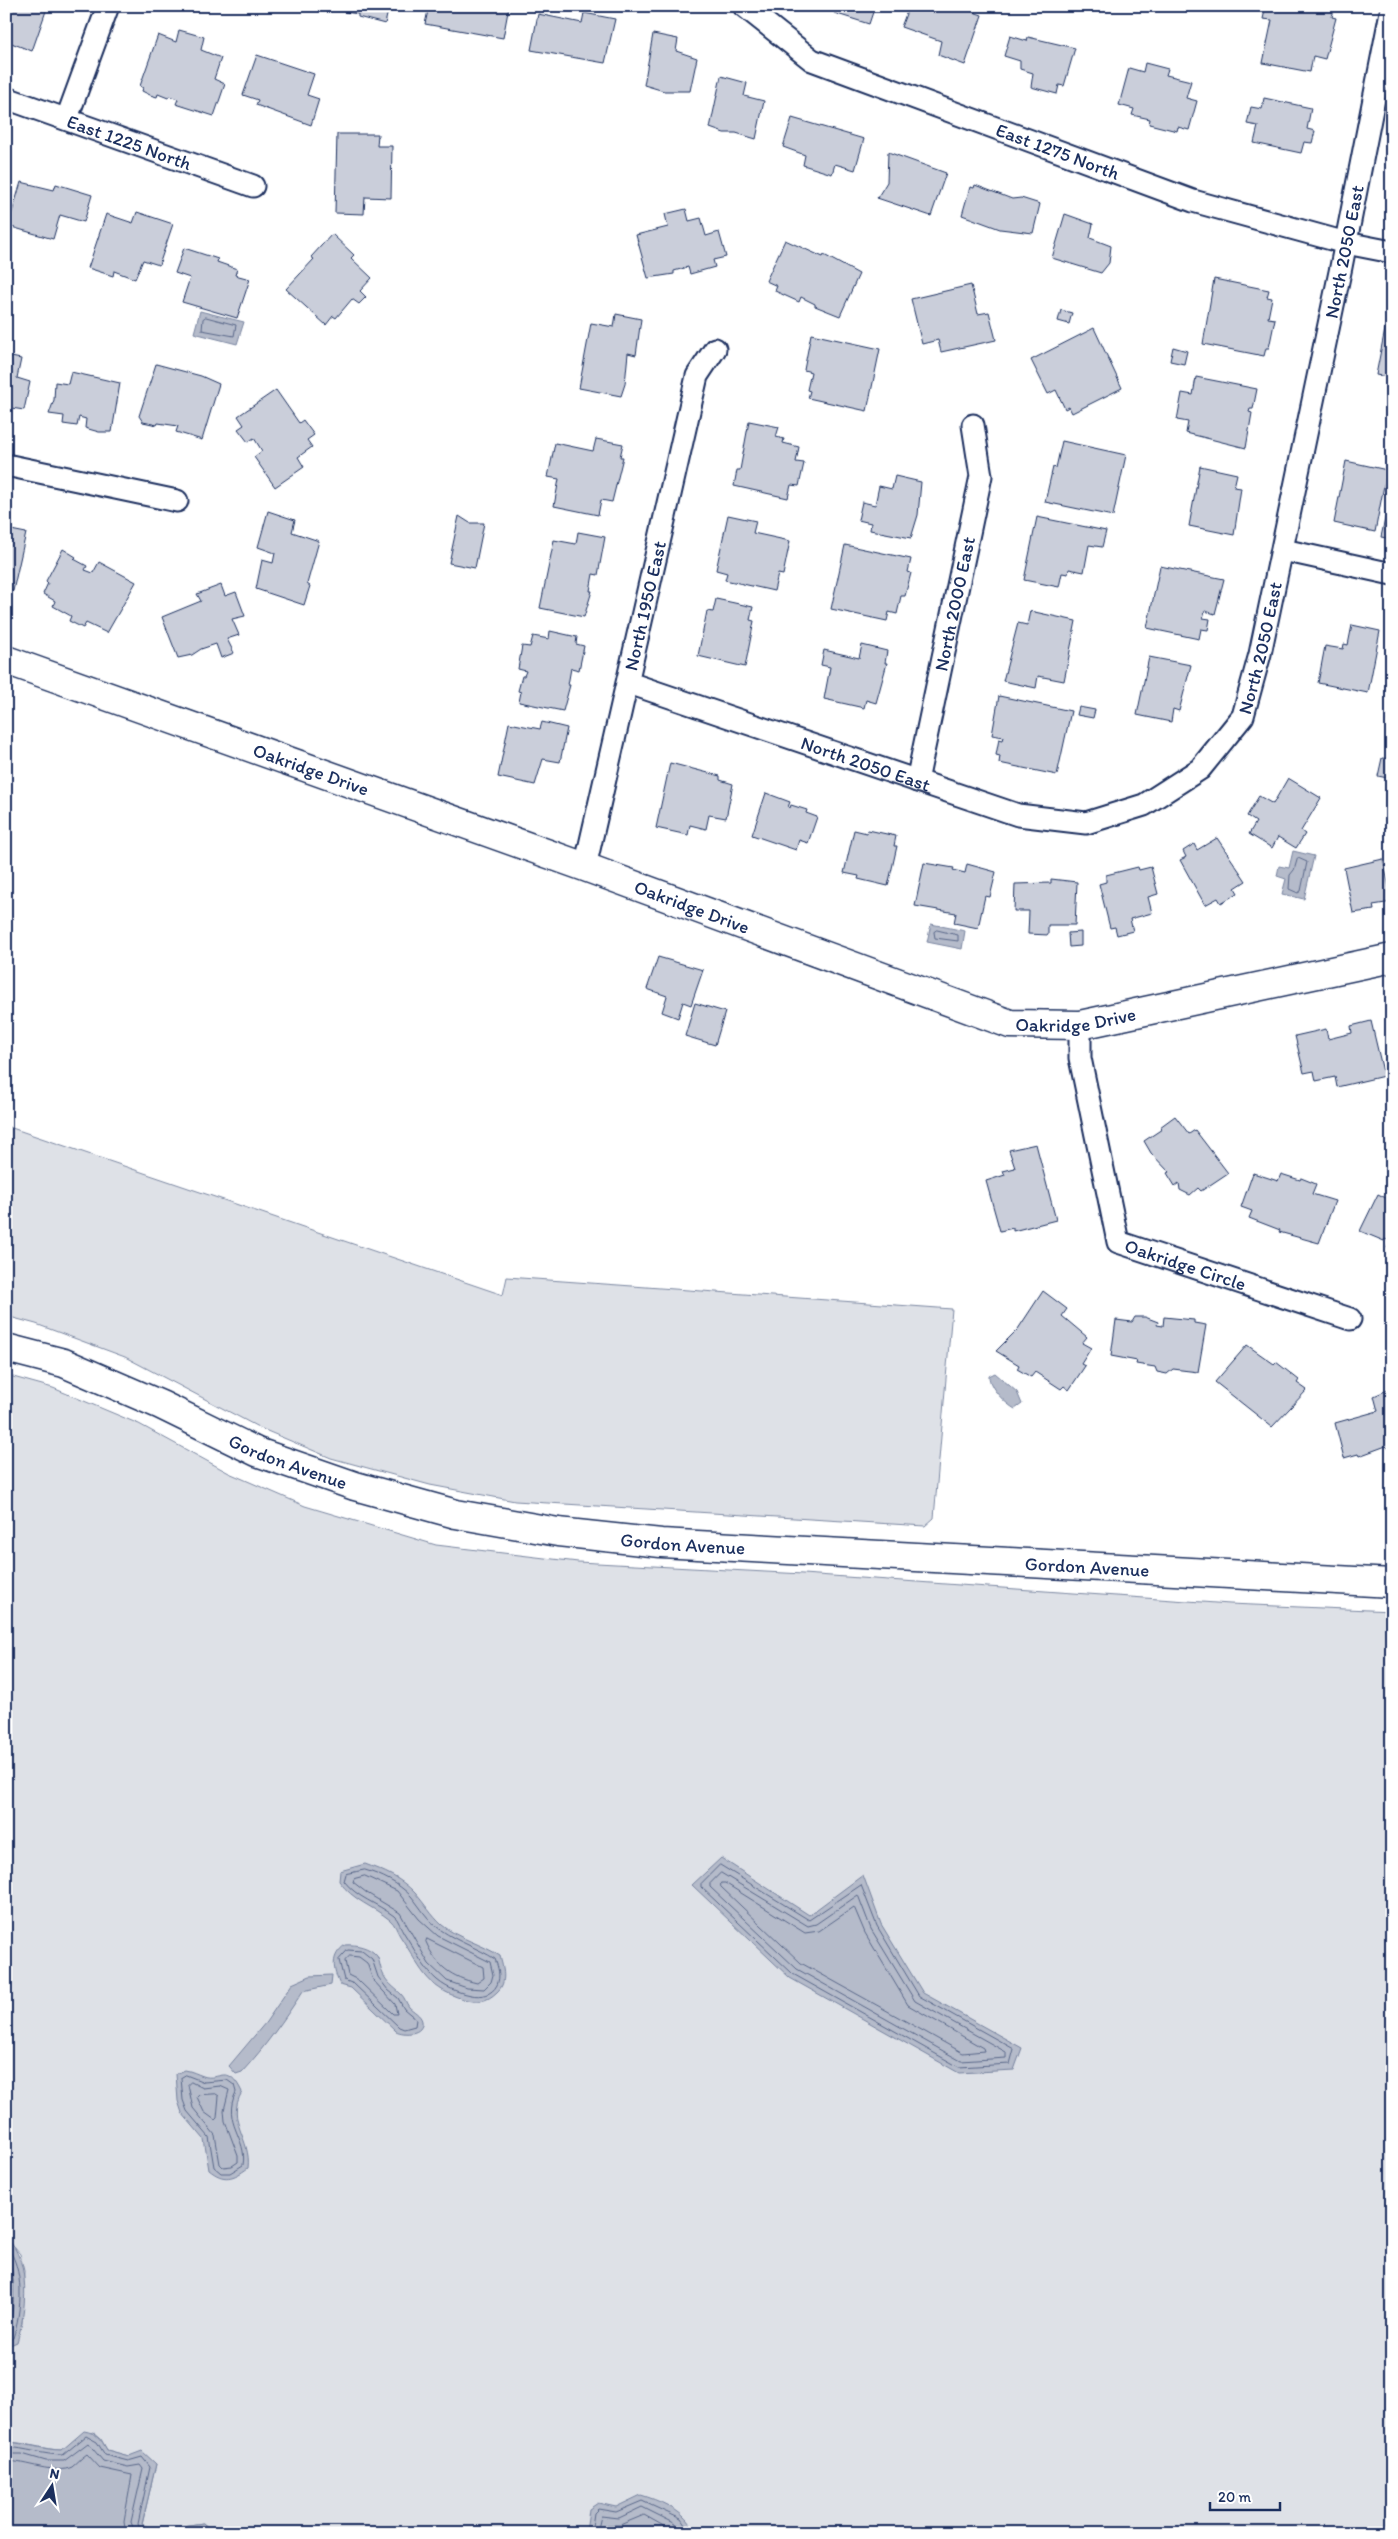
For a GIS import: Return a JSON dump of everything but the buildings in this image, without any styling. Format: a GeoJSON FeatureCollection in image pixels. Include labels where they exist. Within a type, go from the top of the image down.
{"type":"FeatureCollection","features":[{"type":"Feature","properties":{"kind":"street"},"geometry":{"type":"LineString","coordinates":[[67,118],[108,6]]}},
{"type":"Feature","properties":{"kind":"street","name":"East 1275 North"},"geometry":{"type":"LineString","coordinates":[[745,7],[812,60],[1193,201],[1346,243],[1392,252]]}},
{"type":"Feature","properties":{"kind":"street","name":"North 2050 East"},"geometry":{"type":"LineString","coordinates":[[629,683],[1018,815],[1086,823],[1144,805],[1200,769],[1243,716],[1260,654],[1346,243],[1392,7]]}},
{"type":"Feature","properties":{"kind":"street","name":"East 1225 North"},"geometry":{"type":"LineString","coordinates":[[6,98],[67,118],[254,186]]}},
{"type":"Feature","properties":{"kind":"street","name":"North 1950 East"},"geometry":{"type":"LineString","coordinates":[[585,867],[629,683],[697,376],[715,349]]}},
{"type":"Feature","properties":{"kind":"street","name":"North 2000 East"},"geometry":{"type":"LineString","coordinates":[[917,780],[981,476],[972,426]]}},
{"type":"Feature","properties":{"kind":"street"},"geometry":{"type":"LineString","coordinates":[[6,465],[177,501]]}},
{"type":"Feature","properties":{"kind":"street"},"geometry":{"type":"LineString","coordinates":[[1282,550],[1392,574]]}},
{"type":"Feature","properties":{"kind":"street","name":"Oakridge Drive"},"geometry":{"type":"LineString","coordinates":[[6,660],[585,867],[1010,1024],[1080,1025],[1392,958]]}},
{"type":"Feature","properties":{"kind":"street","name":"Oakridge Circle"},"geometry":{"type":"LineString","coordinates":[[1080,1025],[1080,1058],[1118,1242],[1350,1319]]}},
{"type":"Feature","properties":{"kind":"street","name":"Gordon Avenue"},"geometry":{"type":"LineString","coordinates":[[6,1348],[64,1363],[161,1405],[257,1452],[354,1486],[456,1514],[558,1532],[671,1544],[1392,1583]]}},
{"type":"Feature","properties":{"kind":"shaded area"},"geometry":{"type":"Polygon","coordinates":[[[6,1126],[503,1295],[507,1277],[952,1309],[934,1518],[925,1526],[515,1501],[430,1485],[331,1458],[260,1428],[125,1357],[36,1324],[6,1316],[6,1126]]]}},
{"type":"Feature","properties":{"kind":"shaded area"},"geometry":{"type":"Polygon","coordinates":[[[6,1375],[53,1388],[139,1424],[229,1473],[305,1506],[436,1545],[578,1562],[803,1574],[1230,1604],[1392,1611],[1392,2533],[214,2533],[203,2523],[182,2526],[160,2533],[142,2525],[156,2464],[107,2450],[101,2439],[93,2432],[74,2440],[63,2450],[6,2442],[6,2347],[22,2324],[24,2271],[20,2254],[6,2238],[6,1375]]]}},
{"type":"Feature","properties":{"kind":"water"},"geometry":{"type":"Polygon","coordinates":[[[200,311],[244,322],[237,344],[194,333],[200,311]]]}},
{"type":"Feature","properties":{"kind":"water"},"geometry":{"type":"Polygon","coordinates":[[[1293,851],[1314,856],[1304,899],[1282,894],[1286,879],[1277,876],[1279,866],[1289,868],[1293,851]]]}},
{"type":"Feature","properties":{"kind":"water"},"geometry":{"type":"Polygon","coordinates":[[[931,924],[965,931],[962,949],[927,942],[931,924]]]}},
{"type":"Feature","properties":{"kind":"water"},"geometry":{"type":"Polygon","coordinates":[[[995,1373],[1017,1392],[1022,1404],[1015,1409],[1003,1400],[992,1386],[989,1376],[995,1373]]]}},
{"type":"Feature","properties":{"kind":"water"},"geometry":{"type":"Polygon","coordinates":[[[721,1858],[809,1915],[863,1875],[881,1924],[923,1993],[1022,2048],[1014,2070],[959,2073],[790,1978],[692,1885],[721,1858]]]}},
{"type":"Feature","properties":{"kind":"water"},"geometry":{"type":"Polygon","coordinates":[[[365,1864],[385,1872],[404,1883],[415,1893],[438,1921],[449,1930],[500,1956],[504,1979],[497,1992],[486,2000],[473,2001],[450,1994],[431,1982],[392,1922],[350,1894],[339,1881],[340,1871],[365,1864]]]}},
{"type":"Feature","properties":{"kind":"water"},"geometry":{"type":"Polygon","coordinates":[[[345,1945],[354,1945],[371,1950],[377,1956],[382,1972],[387,1980],[404,1997],[409,2007],[419,2015],[422,2021],[420,2029],[413,2033],[396,2031],[351,1988],[340,1985],[334,1963],[340,1949],[345,1945]]]}},
{"type":"Feature","properties":{"kind":"water"},"geometry":{"type":"Polygon","coordinates":[[[332,1975],[331,1985],[303,1991],[259,2053],[242,2072],[236,2074],[229,2066],[266,2022],[292,1984],[310,1976],[332,1975]]]}},
{"type":"Feature","properties":{"kind":"water"},"geometry":{"type":"Polygon","coordinates":[[[185,2070],[209,2077],[228,2075],[237,2083],[242,2092],[236,2112],[246,2148],[248,2168],[238,2175],[224,2178],[209,2170],[204,2139],[182,2113],[178,2101],[176,2074],[185,2070]]]}},
{"type":"Feature","properties":{"kind":"water"},"geometry":{"type":"Polygon","coordinates":[[[6,2238],[20,2259],[25,2287],[23,2317],[17,2342],[6,2347],[6,2238]]]}},
{"type":"Feature","properties":{"kind":"water"},"geometry":{"type":"Polygon","coordinates":[[[84,2431],[98,2437],[107,2450],[129,2456],[142,2451],[156,2464],[142,2524],[160,2533],[6,2533],[6,2442],[62,2450],[84,2431]]]}},
{"type":"Feature","properties":{"kind":"water"},"geometry":{"type":"Polygon","coordinates":[[[641,2495],[661,2502],[681,2514],[690,2524],[689,2533],[586,2533],[589,2509],[598,2503],[616,2507],[641,2495]]]}},
{"type":"Feature","properties":{"kind":"water"},"geometry":{"type":"Polygon","coordinates":[[[203,2523],[214,2533],[163,2533],[182,2526],[203,2523]]]}}]}
